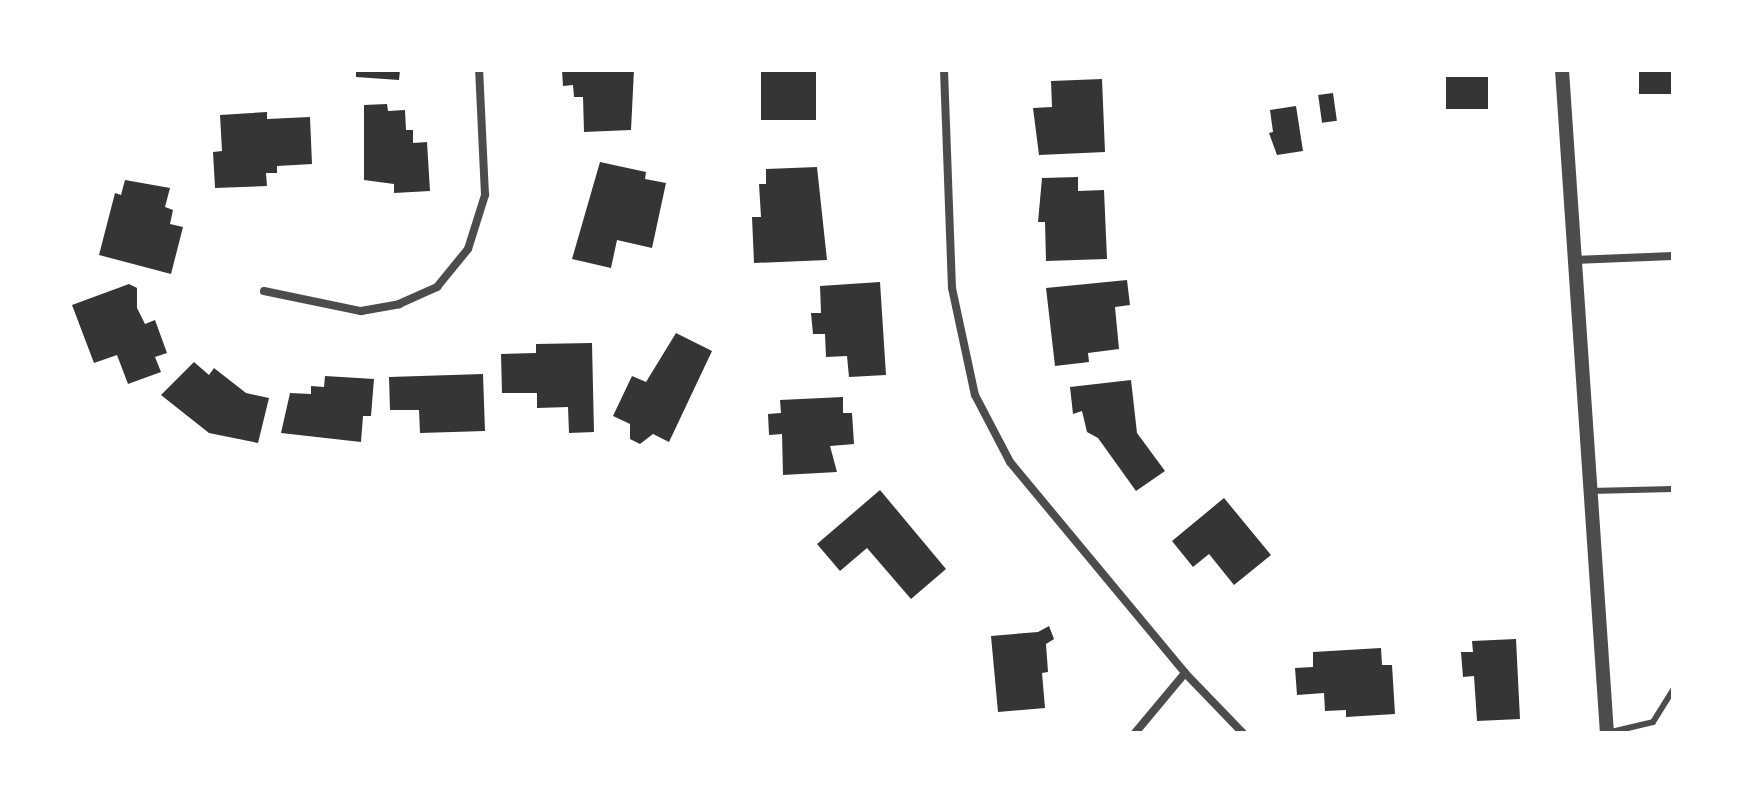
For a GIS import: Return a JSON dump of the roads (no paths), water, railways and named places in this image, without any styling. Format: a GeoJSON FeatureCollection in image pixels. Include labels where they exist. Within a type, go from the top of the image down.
{"type":"FeatureCollection","features":[{"type":"Feature","properties":{"kind":"street"},"geometry":{"type":"LineString","coordinates":[[264,291],[361,311],[399,304],[437,287],[468,249],[485,195],[479,70]]}},
{"type":"Feature","properties":{"kind":"street"},"geometry":{"type":"LineString","coordinates":[[944,70],[952,288],[975,395],[1010,462],[1185,673],[1243,733]]}},
{"type":"Feature","properties":{"kind":"street"},"geometry":{"type":"LineString","coordinates":[[1562,70],[1607,733]]}},
{"type":"Feature","properties":{"kind":"street"},"geometry":{"type":"LineString","coordinates":[[1574,260],[1673,256]]}},
{"type":"Feature","properties":{"kind":"street"},"geometry":{"type":"LineString","coordinates":[[1135,733],[1185,673]]}},
{"type":"Feature","properties":{"kind":"lane"},"geometry":{"type":"LineString","coordinates":[[1590,491],[1673,489]]}},
{"type":"Feature","properties":{"kind":"lane"},"geometry":{"type":"LineString","coordinates":[[1607,733],[1653,722],[1673,690]]}}]}
